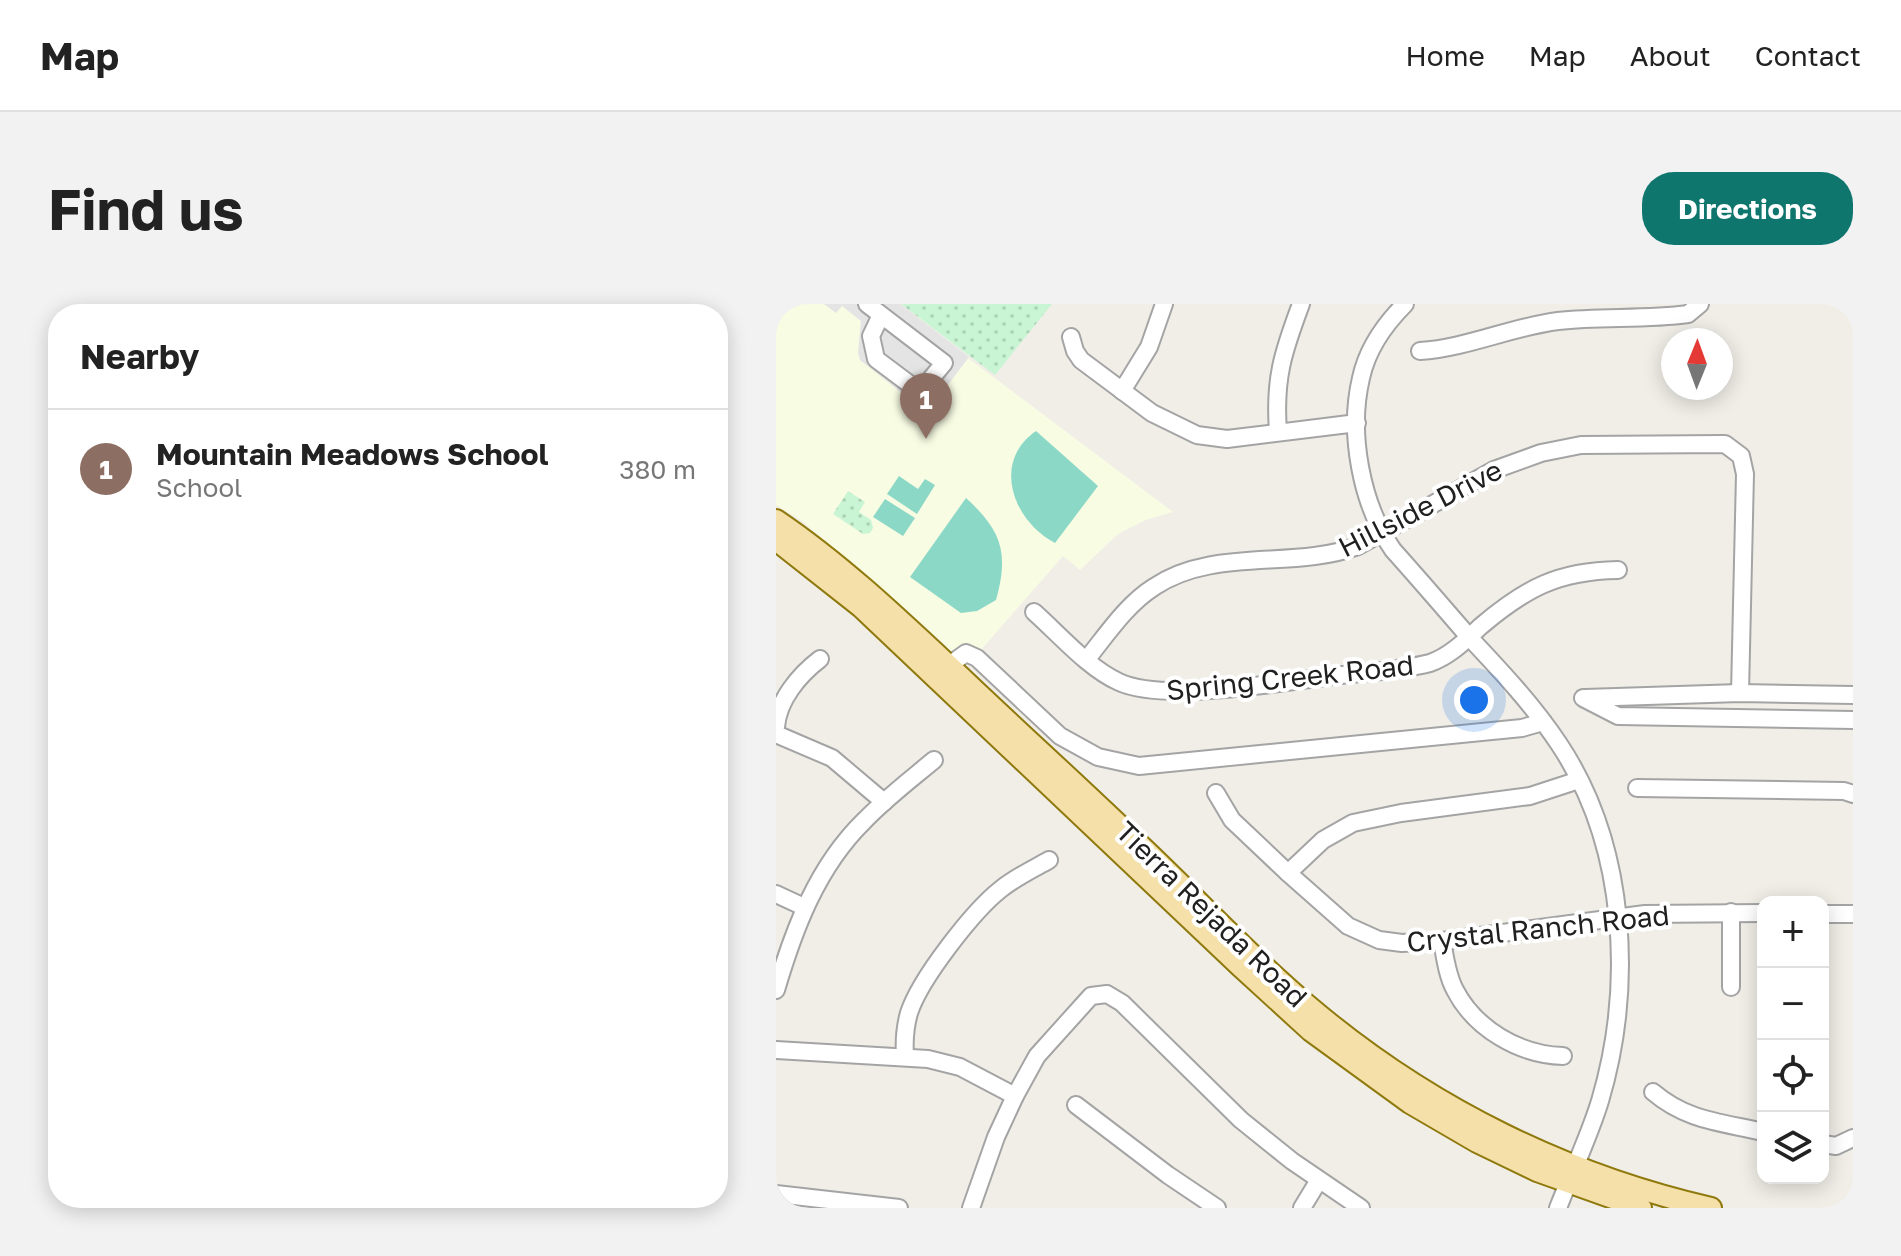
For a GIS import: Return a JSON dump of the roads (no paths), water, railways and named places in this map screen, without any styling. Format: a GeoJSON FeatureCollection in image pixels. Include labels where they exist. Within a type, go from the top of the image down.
{"type":"FeatureCollection","features":[{"type":"Feature","properties":{"kind":"main road","name":"Tierra Rejada Road"},"geometry":{"type":"LineString","coordinates":[[776,520],[862,588],[948,666],[1319,1015],[1417,1087],[1571,1174],[1641,1208]]}},
{"type":"Feature","properties":{"kind":"main road","name":"Tierra Rejada Road"},"geometry":{"type":"LineString","coordinates":[[776,540],[861,607],[1311,1031],[1376,1079],[1440,1122],[1505,1156],[1711,1208]]}},
{"type":"Feature","properties":{"kind":"street"},"geometry":{"type":"LineString","coordinates":[[867,304],[944,363],[920,392],[876,359],[871,336],[881,315]]}},
{"type":"Feature","properties":{"kind":"street"},"geometry":{"type":"LineString","coordinates":[[1122,391],[1149,347],[1164,304]]}},
{"type":"Feature","properties":{"kind":"street"},"geometry":{"type":"LineString","coordinates":[[1278,431],[1277,381],[1281,359],[1301,304]]}},
{"type":"Feature","properties":{"kind":"street"},"geometry":{"type":"LineString","coordinates":[[1405,304],[1385,327],[1360,379],[1357,423],[1363,478],[1381,531],[1393,550],[1507,677],[1543,722],[1579,780],[1610,868],[1618,917],[1617,1006],[1613,1041],[1601,1097],[1558,1208]]}},
{"type":"Feature","properties":{"kind":"street"},"geometry":{"type":"LineString","coordinates":[[1552,304],[1559,321]]}},
{"type":"Feature","properties":{"kind":"street"},"geometry":{"type":"LineString","coordinates":[[1420,351],[1446,349],[1559,321],[1680,315],[1694,311],[1700,304]]}},
{"type":"Feature","properties":{"kind":"street"},"geometry":{"type":"LineString","coordinates":[[1071,337],[1081,360],[1152,413],[1197,435],[1227,439],[1357,423]]}},
{"type":"Feature","properties":{"kind":"street","name":"Hillside Drive"},"geometry":{"type":"LineString","coordinates":[[1087,659],[1143,595],[1168,579],[1208,566],[1339,553],[1358,546],[1494,470],[1541,453],[1581,445],[1725,444],[1741,456],[1745,474],[1740,693]]}},
{"type":"Feature","properties":{"kind":"street","name":"Spring Creek Road"},"geometry":{"type":"LineString","coordinates":[[1034,612],[1118,682],[1152,691],[1172,692],[1419,666],[1438,660],[1527,590],[1577,572],[1618,570]]}},
{"type":"Feature","properties":{"kind":"street"},"geometry":{"type":"LineString","coordinates":[[948,666],[966,653],[977,658],[1060,736],[1098,757],[1139,766],[1522,728],[1543,722]]}},
{"type":"Feature","properties":{"kind":"street"},"geometry":{"type":"LineString","coordinates":[[776,727],[793,685],[820,659]]}},
{"type":"Feature","properties":{"kind":"street"},"geometry":{"type":"LineString","coordinates":[[1853,695],[1740,693],[1583,698],[1618,716],[1853,720]]}},
{"type":"Feature","properties":{"kind":"street"},"geometry":{"type":"LineString","coordinates":[[776,734],[832,758],[884,802]]}},
{"type":"Feature","properties":{"kind":"street"},"geometry":{"type":"LineString","coordinates":[[776,990],[804,907],[848,839],[884,802],[934,760]]}},
{"type":"Feature","properties":{"kind":"street"},"geometry":{"type":"LineString","coordinates":[[1216,793],[1232,820],[1288,873],[1323,840],[1353,823],[1401,813],[1530,796],[1579,780]]}},
{"type":"Feature","properties":{"kind":"street"},"geometry":{"type":"LineString","coordinates":[[1637,788],[1844,791],[1853,794]]}},
{"type":"Feature","properties":{"kind":"street"},"geometry":{"type":"LineString","coordinates":[[905,1056],[905,1029],[918,993],[963,930],[989,898],[1049,860]]}},
{"type":"Feature","properties":{"kind":"street","name":"Crystal Ranch Road"},"geometry":{"type":"LineString","coordinates":[[1288,873],[1356,932],[1392,942],[1442,941],[1618,917],[1757,913]]}},
{"type":"Feature","properties":{"kind":"street"},"geometry":{"type":"LineString","coordinates":[[776,894],[804,907]]}},
{"type":"Feature","properties":{"kind":"street"},"geometry":{"type":"LineString","coordinates":[[1731,912],[1731,987]]}},
{"type":"Feature","properties":{"kind":"street"},"geometry":{"type":"LineString","coordinates":[[1829,914],[1853,914]]}},
{"type":"Feature","properties":{"kind":"street"},"geometry":{"type":"LineString","coordinates":[[1442,941],[1453,986],[1481,1022],[1520,1048],[1543,1056],[1563,1056]]}},
{"type":"Feature","properties":{"kind":"street"},"geometry":{"type":"LineString","coordinates":[[971,1208],[996,1137],[1037,1056],[1091,996],[1102,994],[1122,1003],[1241,1120],[1361,1208]]}},
{"type":"Feature","properties":{"kind":"street"},"geometry":{"type":"LineString","coordinates":[[776,1050],[806,1054],[905,1056],[960,1067],[1015,1096]]}},
{"type":"Feature","properties":{"kind":"street"},"geometry":{"type":"LineString","coordinates":[[1653,1092],[1676,1111],[1757,1131]]}},
{"type":"Feature","properties":{"kind":"street"},"geometry":{"type":"LineString","coordinates":[[1076,1105],[1217,1208]]}},
{"type":"Feature","properties":{"kind":"street"},"geometry":{"type":"LineString","coordinates":[[1829,1145],[1836,1146],[1853,1138]]}},
{"type":"Feature","properties":{"kind":"street"},"geometry":{"type":"LineString","coordinates":[[1302,1208],[1319,1180]]}},
{"type":"Feature","properties":{"kind":"street"},"geometry":{"type":"LineString","coordinates":[[776,1194],[899,1208]]}},
{"type":"Feature","properties":{"kind":"place","name":"Mountain Meadows School"},"geometry":{"type":"Point","coordinates":[926,439]}}]}
